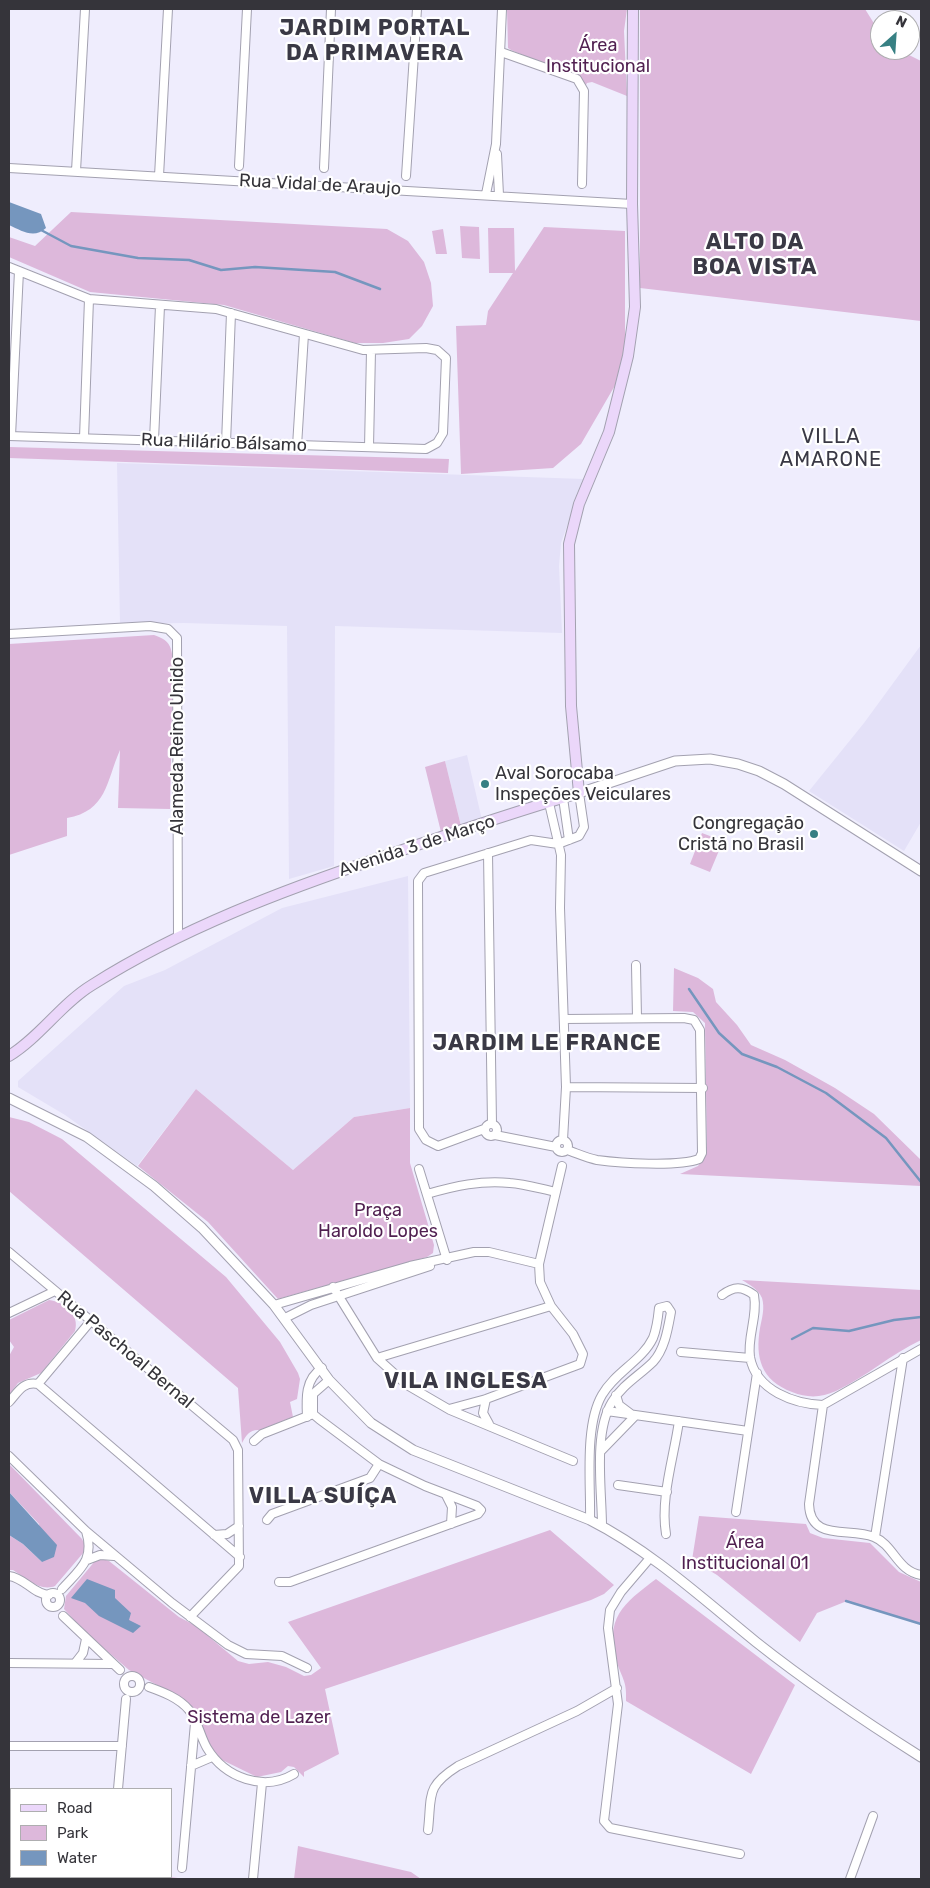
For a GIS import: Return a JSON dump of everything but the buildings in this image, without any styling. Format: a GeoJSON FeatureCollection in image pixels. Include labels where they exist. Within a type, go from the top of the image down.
{"type":"FeatureCollection","features":[{"type":"Feature","properties":{"kind":"main road"},"geometry":{"type":"LineString","coordinates":[[579,793],[571,706],[569,544],[579,504],[609,432],[628,356],[635,307],[632,204],[633,9]]}},
{"type":"Feature","properties":{"kind":"main road","name":"Avenida 3 de Março"},"geometry":{"type":"LineString","coordinates":[[11,1056],[69,1001],[91,985],[178,937],[265,899],[328,875],[579,793]]}},
{"type":"Feature","properties":{"kind":"street"},"geometry":{"type":"LineString","coordinates":[[76,171],[85,9]]}},
{"type":"Feature","properties":{"kind":"street"},"geometry":{"type":"LineString","coordinates":[[159,176],[168,9]]}},
{"type":"Feature","properties":{"kind":"street"},"geometry":{"type":"LineString","coordinates":[[239,166],[247,9]]}},
{"type":"Feature","properties":{"kind":"street"},"geometry":{"type":"LineString","coordinates":[[324,168],[331,9]]}},
{"type":"Feature","properties":{"kind":"street"},"geometry":{"type":"LineString","coordinates":[[406,176],[417,9]]}},
{"type":"Feature","properties":{"kind":"street"},"geometry":{"type":"LineString","coordinates":[[499,195],[496,144],[502,9]]}},
{"type":"Feature","properties":{"kind":"street"},"geometry":{"type":"LineString","coordinates":[[501,52],[577,79],[584,91],[582,184]]}},
{"type":"Feature","properties":{"kind":"street"},"geometry":{"type":"LineString","coordinates":[[486,194],[496,144]]}},
{"type":"Feature","properties":{"kind":"street","name":"Rua Vidal de Araujo"},"geometry":{"type":"LineString","coordinates":[[9,168],[486,194],[632,204]]}},
{"type":"Feature","properties":{"kind":"street"},"geometry":{"type":"LineString","coordinates":[[9,267],[89,299],[216,309],[371,351],[369,447]]}},
{"type":"Feature","properties":{"kind":"street"},"geometry":{"type":"LineString","coordinates":[[10,436],[19,271]]}},
{"type":"Feature","properties":{"kind":"street"},"geometry":{"type":"LineString","coordinates":[[84,438],[89,299]]}},
{"type":"Feature","properties":{"kind":"street"},"geometry":{"type":"LineString","coordinates":[[154,440],[160,306]]}},
{"type":"Feature","properties":{"kind":"street"},"geometry":{"type":"LineString","coordinates":[[226,443],[231,313]]}},
{"type":"Feature","properties":{"kind":"street"},"geometry":{"type":"LineString","coordinates":[[297,446],[304,334]]}},
{"type":"Feature","properties":{"kind":"street","name":"Rua Hilário Bálsamo"},"geometry":{"type":"LineString","coordinates":[[10,436],[426,449],[437,443],[443,433],[446,358],[437,350],[426,348],[371,351]]}},
{"type":"Feature","properties":{"kind":"street","name":"Alameda Reino Unido"},"geometry":{"type":"LineString","coordinates":[[9,634],[150,626],[168,629],[177,638],[178,937]]}},
{"type":"Feature","properties":{"kind":"street","name":"Avenida 3 de Março"},"geometry":{"type":"LineString","coordinates":[[579,793],[675,761],[710,759],[738,764],[759,771],[784,784],[921,871]]}},
{"type":"Feature","properties":{"kind":"street"},"geometry":{"type":"LineString","coordinates":[[495,1135],[497,1128],[492,1124],[486,1125],[484,1129],[438,1146],[426,1140],[419,1129],[418,881],[424,873],[532,840],[558,844],[579,836],[584,828],[579,793]]}},
{"type":"Feature","properties":{"kind":"street"},"geometry":{"type":"LineString","coordinates":[[563,798],[569,840]]}},
{"type":"Feature","properties":{"kind":"street"},"geometry":{"type":"LineString","coordinates":[[549,802],[561,856],[560,908],[566,1087],[563,1140]]}},
{"type":"Feature","properties":{"kind":"street"},"geometry":{"type":"LineString","coordinates":[[488,853],[492,1124]]}},
{"type":"Feature","properties":{"kind":"street"},"geometry":{"type":"LineString","coordinates":[[636,965],[637,1018]]}},
{"type":"Feature","properties":{"kind":"street"},"geometry":{"type":"LineString","coordinates":[[484,1129],[488,1136],[495,1135],[556,1147],[560,1152],[567,1150],[596,1160],[653,1163],[691,1162],[699,1159],[702,1153],[700,1030],[694,1020],[684,1018],[564,1019]]}},
{"type":"Feature","properties":{"kind":"street"},"geometry":{"type":"LineString","coordinates":[[566,1087],[702,1088]]}},
{"type":"Feature","properties":{"kind":"street"},"geometry":{"type":"LineString","coordinates":[[9,1098],[87,1137],[154,1186],[202,1228],[274,1305],[330,1380],[371,1423],[414,1450],[602,1526],[650,1558],[775,1657],[851,1713],[921,1757]]}},
{"type":"Feature","properties":{"kind":"street"},"geometry":{"type":"LineString","coordinates":[[9,1102],[29,1107]]}},
{"type":"Feature","properties":{"kind":"street"},"geometry":{"type":"LineString","coordinates":[[556,1147],[557,1142],[563,1140]]}},
{"type":"Feature","properties":{"kind":"street"},"geometry":{"type":"LineString","coordinates":[[563,1140],[568,1144],[567,1150]]}},
{"type":"Feature","properties":{"kind":"street"},"geometry":{"type":"LineString","coordinates":[[449,1409],[486,1399],[580,1364],[583,1354],[573,1334],[550,1306],[540,1282],[539,1264],[562,1166]]}},
{"type":"Feature","properties":{"kind":"street"},"geometry":{"type":"LineString","coordinates":[[419,1169],[446,1259]]}},
{"type":"Feature","properties":{"kind":"street"},"geometry":{"type":"LineString","coordinates":[[426,1194],[464,1184],[490,1182],[512,1183],[556,1192]]}},
{"type":"Feature","properties":{"kind":"street","name":"Rua Paschoal Bernal"},"geometry":{"type":"LineString","coordinates":[[9,1252],[90,1322],[233,1440],[238,1450],[239,1526]]}},
{"type":"Feature","properties":{"kind":"street"},"geometry":{"type":"LineString","coordinates":[[285,1318],[338,1295],[455,1256],[489,1252],[539,1264]]}},
{"type":"Feature","properties":{"kind":"street"},"geometry":{"type":"LineString","coordinates":[[274,1305],[333,1287],[446,1259]]}},
{"type":"Feature","properties":{"kind":"street"},"geometry":{"type":"LineString","coordinates":[[333,1287],[377,1358],[407,1385],[449,1409],[573,1460]]}},
{"type":"Feature","properties":{"kind":"street"},"geometry":{"type":"LineString","coordinates":[[722,1295],[732,1288],[744,1288],[754,1295],[756,1308],[750,1358],[757,1373],[770,1389],[779,1395],[806,1404],[823,1405],[902,1358],[921,1349]]}},
{"type":"Feature","properties":{"kind":"street"},"geometry":{"type":"LineString","coordinates":[[9,1313],[55,1291]]}},
{"type":"Feature","properties":{"kind":"street"},"geometry":{"type":"LineString","coordinates":[[377,1358],[550,1306]]}},
{"type":"Feature","properties":{"kind":"street"},"geometry":{"type":"LineString","coordinates":[[590,1520],[591,1440],[596,1409],[601,1395],[616,1375],[636,1358],[652,1339],[659,1308],[667,1306],[671,1312],[666,1337],[654,1360],[616,1395],[607,1411],[602,1428],[602,1526]]}},
{"type":"Feature","properties":{"kind":"street"},"geometry":{"type":"LineString","coordinates":[[38,1384],[90,1322]]}},
{"type":"Feature","properties":{"kind":"street"},"geometry":{"type":"LineString","coordinates":[[681,1352],[750,1358]]}},
{"type":"Feature","properties":{"kind":"street"},"geometry":{"type":"LineString","coordinates":[[636,1358],[654,1360]]}},
{"type":"Feature","properties":{"kind":"street"},"geometry":{"type":"LineString","coordinates":[[875,1537],[902,1358]]}},
{"type":"Feature","properties":{"kind":"street"},"geometry":{"type":"LineString","coordinates":[[310,1416],[309,1380],[313,1373],[322,1368]]}},
{"type":"Feature","properties":{"kind":"street"},"geometry":{"type":"LineString","coordinates":[[736,1512],[757,1373]]}},
{"type":"Feature","properties":{"kind":"street"},"geometry":{"type":"LineString","coordinates":[[310,1416],[313,1394],[330,1380]]}},
{"type":"Feature","properties":{"kind":"street"},"geometry":{"type":"LineString","coordinates":[[9,1402],[22,1386],[31,1382],[38,1384],[240,1557]]}},
{"type":"Feature","properties":{"kind":"street"},"geometry":{"type":"LineString","coordinates":[[753,1400],[758,1393],[770,1389]]}},
{"type":"Feature","properties":{"kind":"street"},"geometry":{"type":"LineString","coordinates":[[616,1395],[619,1405],[635,1416]]}},
{"type":"Feature","properties":{"kind":"street"},"geometry":{"type":"LineString","coordinates":[[486,1399],[483,1413],[489,1424]]}},
{"type":"Feature","properties":{"kind":"street"},"geometry":{"type":"LineString","coordinates":[[823,1405],[809,1504],[809,1517],[816,1526],[833,1531],[875,1537],[906,1570],[921,1575]]}},
{"type":"Feature","properties":{"kind":"street"},"geometry":{"type":"LineString","coordinates":[[607,1411],[748,1430]]}},
{"type":"Feature","properties":{"kind":"street"},"geometry":{"type":"LineString","coordinates":[[254,1441],[262,1434],[310,1416]]}},
{"type":"Feature","properties":{"kind":"street"},"geometry":{"type":"LineString","coordinates":[[279,1582],[290,1582],[478,1514],[481,1510],[477,1506],[446,1495],[379,1464],[310,1416]]}},
{"type":"Feature","properties":{"kind":"street"},"geometry":{"type":"LineString","coordinates":[[601,1451],[635,1416]]}},
{"type":"Feature","properties":{"kind":"street"},"geometry":{"type":"LineString","coordinates":[[666,1534],[664,1524],[667,1492],[679,1421]]}},
{"type":"Feature","properties":{"kind":"street"},"geometry":{"type":"LineString","coordinates":[[9,1456],[86,1531],[190,1617],[237,1651],[246,1654],[282,1656],[306,1668]]}},
{"type":"Feature","properties":{"kind":"street"},"geometry":{"type":"LineString","coordinates":[[267,1520],[272,1514],[370,1478],[379,1464]]}},
{"type":"Feature","properties":{"kind":"street"},"geometry":{"type":"LineString","coordinates":[[618,1485],[667,1492]]}},
{"type":"Feature","properties":{"kind":"street"},"geometry":{"type":"LineString","coordinates":[[446,1495],[452,1507],[451,1524]]}},
{"type":"Feature","properties":{"kind":"street"},"geometry":{"type":"LineString","coordinates":[[214,1535],[227,1534],[239,1526]]}},
{"type":"Feature","properties":{"kind":"street"},"geometry":{"type":"LineString","coordinates":[[190,1617],[239,1566],[239,1526]]}},
{"type":"Feature","properties":{"kind":"street"},"geometry":{"type":"LineString","coordinates":[[86,1531],[90,1544],[87,1560]]}},
{"type":"Feature","properties":{"kind":"street"},"geometry":{"type":"LineString","coordinates":[[117,1557],[100,1555],[87,1560],[62,1589],[50,1594],[47,1601],[50,1606],[120,1670],[180,1702],[196,1720],[212,1757],[239,1776],[262,1784],[284,1780],[294,1774]]}},
{"type":"Feature","properties":{"kind":"street"},"geometry":{"type":"LineString","coordinates":[[650,1558],[621,1592],[610,1610],[608,1628],[618,1704],[604,1821],[610,1828],[740,1854]]}},
{"type":"Feature","properties":{"kind":"street"},"geometry":{"type":"LineString","coordinates":[[9,1576],[19,1579],[39,1593],[56,1594],[63,1616]]}},
{"type":"Feature","properties":{"kind":"street"},"geometry":{"type":"LineString","coordinates":[[59,1602],[62,1589]]}},
{"type":"Feature","properties":{"kind":"street"},"geometry":{"type":"LineString","coordinates":[[50,1606],[59,1602]]}},
{"type":"Feature","properties":{"kind":"street"},"geometry":{"type":"LineString","coordinates":[[76,1662],[83,1652],[86,1639]]}},
{"type":"Feature","properties":{"kind":"street"},"geometry":{"type":"LineString","coordinates":[[9,1663],[76,1662],[112,1664]]}},
{"type":"Feature","properties":{"kind":"street"},"geometry":{"type":"LineString","coordinates":[[120,1670],[127,1690],[149,1687]]}},
{"type":"Feature","properties":{"kind":"street"},"geometry":{"type":"LineString","coordinates":[[125,1685],[136,1678]]}},
{"type":"Feature","properties":{"kind":"street"},"geometry":{"type":"LineString","coordinates":[[126,1699],[136,1690],[136,1678]]}},
{"type":"Feature","properties":{"kind":"street"},"geometry":{"type":"LineString","coordinates":[[118,1788],[126,1699],[125,1685]]}},
{"type":"Feature","properties":{"kind":"street"},"geometry":{"type":"LineString","coordinates":[[428,1830],[433,1787],[440,1777],[458,1766],[577,1710],[617,1688]]}},
{"type":"Feature","properties":{"kind":"street"},"geometry":{"type":"LineString","coordinates":[[182,1868],[196,1720]]}},
{"type":"Feature","properties":{"kind":"street"},"geometry":{"type":"LineString","coordinates":[[9,1746],[122,1746]]}},
{"type":"Feature","properties":{"kind":"street"},"geometry":{"type":"LineString","coordinates":[[191,1766],[212,1757]]}},
{"type":"Feature","properties":{"kind":"street"},"geometry":{"type":"LineString","coordinates":[[253,1879],[262,1784]]}},
{"type":"Feature","properties":{"kind":"street"},"geometry":{"type":"LineString","coordinates":[[850,1879],[873,1816]]}},
{"type":"Feature","properties":{"kind":"shaded area"},"geometry":{"type":"Polygon","coordinates":[[[117,463],[584,479],[561,543],[559,566],[562,633],[335,626],[334,866],[289,879],[287,626],[184,623],[120,624],[117,463]]]}},
{"type":"Feature","properties":{"kind":"shaded area"},"geometry":{"type":"Polygon","coordinates":[[[921,645],[921,822],[904,851],[809,791],[864,723],[921,645]]]}},
{"type":"Feature","properties":{"kind":"shaded area"},"geometry":{"type":"Polygon","coordinates":[[[467,755],[482,820],[461,826],[445,761],[467,755]]]}},
{"type":"Feature","properties":{"kind":"shaded area"},"geometry":{"type":"Polygon","coordinates":[[[408,876],[410,1108],[354,1117],[293,1170],[196,1089],[137,1166],[65,1115],[18,1087],[18,1081],[124,986],[165,970],[282,908],[408,876]]]}},
{"type":"Feature","properties":{"kind":"green space","name":"Área Institucional"},"geometry":{"type":"Polygon","coordinates":[[[507,9],[627,9],[624,31],[627,96],[592,82],[587,83],[585,87],[580,79],[508,48],[507,9]]]}},
{"type":"Feature","properties":{"kind":"green space"},"geometry":{"type":"Polygon","coordinates":[[[640,9],[865,9],[870,17],[870,60],[921,61],[921,321],[640,288],[640,9]]]}},
{"type":"Feature","properties":{"kind":"green space"},"geometry":{"type":"Polygon","coordinates":[[[71,212],[387,229],[408,241],[424,262],[431,283],[433,306],[422,326],[409,339],[383,343],[355,343],[224,305],[90,292],[9,257],[9,237],[35,246],[71,212]]]}},
{"type":"Feature","properties":{"kind":"green space"},"geometry":{"type":"Polygon","coordinates":[[[460,226],[479,227],[480,259],[462,258],[460,226]]]}},
{"type":"Feature","properties":{"kind":"green space"},"geometry":{"type":"Polygon","coordinates":[[[544,227],[625,231],[625,342],[617,382],[581,444],[553,468],[461,474],[456,326],[486,325],[488,311],[513,273],[489,273],[488,228],[514,228],[515,271],[544,227]]]}},
{"type":"Feature","properties":{"kind":"green space"},"geometry":{"type":"Polygon","coordinates":[[[443,229],[447,254],[436,254],[432,231],[443,229]]]}},
{"type":"Feature","properties":{"kind":"green space"},"geometry":{"type":"Polygon","coordinates":[[[9,447],[449,459],[448,473],[9,458],[9,447]]]}},
{"type":"Feature","properties":{"kind":"green space"},"geometry":{"type":"Polygon","coordinates":[[[154,635],[166,641],[171,650],[173,660],[170,809],[118,808],[120,750],[108,784],[98,802],[90,809],[67,818],[67,836],[9,855],[9,644],[154,635]]]}},
{"type":"Feature","properties":{"kind":"green space"},"geometry":{"type":"Polygon","coordinates":[[[445,761],[461,826],[441,832],[425,767],[445,761]]]}},
{"type":"Feature","properties":{"kind":"green space"},"geometry":{"type":"Polygon","coordinates":[[[702,833],[723,841],[710,872],[690,864],[702,833]]]}},
{"type":"Feature","properties":{"kind":"green space"},"geometry":{"type":"Polygon","coordinates":[[[674,968],[698,978],[713,989],[716,1002],[737,1025],[751,1045],[785,1060],[835,1088],[874,1114],[921,1160],[921,1186],[680,1174],[698,1166],[707,1153],[705,1023],[693,1012],[673,1011],[674,968]]]}},
{"type":"Feature","properties":{"kind":"green space","name":"Praça Haroldo Lopes"},"geometry":{"type":"Polygon","coordinates":[[[196,1089],[293,1170],[354,1117],[410,1108],[410,1163],[434,1245],[433,1253],[427,1257],[278,1299],[208,1222],[138,1166],[196,1089]]]}},
{"type":"Feature","properties":{"kind":"green space"},"geometry":{"type":"Polygon","coordinates":[[[9,1117],[29,1122],[62,1139],[226,1277],[280,1342],[298,1373],[300,1379],[297,1399],[290,1402],[293,1417],[251,1432],[242,1443],[238,1388],[9,1191],[9,1117]]]}},
{"type":"Feature","properties":{"kind":"green space"},"geometry":{"type":"Polygon","coordinates":[[[742,1280],[921,1290],[921,1340],[836,1391],[819,1396],[792,1392],[773,1381],[762,1367],[759,1339],[763,1302],[756,1290],[742,1280]]]}},
{"type":"Feature","properties":{"kind":"green space"},"geometry":{"type":"Polygon","coordinates":[[[49,1300],[61,1303],[70,1310],[75,1320],[75,1331],[41,1373],[18,1383],[9,1395],[9,1356],[14,1347],[9,1340],[9,1320],[49,1300]]]}},
{"type":"Feature","properties":{"kind":"green space"},"geometry":{"type":"Polygon","coordinates":[[[9,1464],[82,1539],[85,1545],[84,1552],[55,1586],[39,1586],[13,1570],[9,1570],[9,1535],[23,1544],[42,1562],[39,1524],[9,1492],[9,1464]]]}},
{"type":"Feature","properties":{"kind":"green space","name":"Área Institucional 01"},"geometry":{"type":"Polygon","coordinates":[[[699,1516],[806,1524],[810,1533],[823,1538],[870,1543],[899,1572],[921,1582],[921,1624],[847,1601],[817,1613],[800,1642],[717,1575],[692,1560],[699,1516]]]}},
{"type":"Feature","properties":{"kind":"green space","name":"Sistema de Lazer"},"geometry":{"type":"Polygon","coordinates":[[[550,1530],[614,1585],[604,1594],[591,1600],[325,1689],[339,1754],[304,1772],[304,1777],[294,1767],[288,1766],[281,1772],[257,1777],[216,1757],[194,1711],[185,1700],[129,1670],[85,1632],[64,1609],[66,1596],[95,1561],[103,1559],[109,1561],[179,1617],[196,1626],[238,1661],[249,1664],[268,1662],[286,1667],[304,1676],[311,1675],[321,1668],[288,1622],[550,1530]]]}},
{"type":"Feature","properties":{"kind":"green space"},"geometry":{"type":"Polygon","coordinates":[[[656,1579],[795,1685],[751,1774],[626,1701],[625,1685],[617,1663],[614,1647],[613,1634],[615,1623],[619,1614],[634,1596],[656,1579]]]}},
{"type":"Feature","properties":{"kind":"green space"},"geometry":{"type":"Polygon","coordinates":[[[298,1846],[411,1872],[421,1879],[294,1879],[298,1846]]]}},
{"type":"Feature","properties":{"kind":"green space"},"geometry":{"type":"Polygon","coordinates":[[[10,1865],[10,1878],[172,1877],[185,1879],[9,1879],[10,1865]]]}},
{"type":"Feature","properties":{"kind":"water"},"geometry":{"type":"Polygon","coordinates":[[[9,202],[41,214],[46,228],[37,233],[28,233],[9,225],[9,202]]]}},
{"type":"Feature","properties":{"kind":"water"},"geometry":{"type":"Polygon","coordinates":[[[9,1492],[57,1545],[54,1557],[42,1562],[23,1544],[9,1535],[9,1492]]]}},
{"type":"Feature","properties":{"kind":"water"},"geometry":{"type":"Polygon","coordinates":[[[87,1579],[115,1590],[115,1598],[131,1613],[129,1620],[141,1626],[133,1633],[99,1616],[85,1603],[71,1598],[87,1579]]]}},
{"type":"Feature","properties":{"kind":"waterway"},"geometry":{"type":"LineString","coordinates":[[41,230],[71,246],[138,258],[189,260],[221,270],[255,267],[335,272],[380,289]]}},
{"type":"Feature","properties":{"kind":"waterway"},"geometry":{"type":"LineString","coordinates":[[689,989],[719,1033],[742,1054],[777,1067],[826,1093],[886,1138],[921,1182]]}},
{"type":"Feature","properties":{"kind":"waterway"},"geometry":{"type":"LineString","coordinates":[[792,1339],[813,1328],[849,1331],[894,1320],[921,1317]]}},
{"type":"Feature","properties":{"kind":"waterway"},"geometry":{"type":"LineString","coordinates":[[846,1601],[921,1624]]}},
{"type":"Feature","properties":{"kind":"place","name":"Aval Sorocaba Inspeções Veiculares"},"geometry":{"type":"Point","coordinates":[485,784]}},
{"type":"Feature","properties":{"kind":"place","name":"Congregação Cristã no Brasil"},"geometry":{"type":"Point","coordinates":[814,834]}},
{"type":"Feature","properties":{"kind":"district","name":"JARDIM PORTAL DA PRIMAVERA"},"geometry":{"type":"Point","coordinates":[375,42]}},
{"type":"Feature","properties":{"kind":"district","name":"ALTO DA BOA VISTA"},"geometry":{"type":"Point","coordinates":[755,256]}},
{"type":"Feature","properties":{"kind":"district","name":"VILLA AMARONE"},"geometry":{"type":"Point","coordinates":[831,448]}},
{"type":"Feature","properties":{"kind":"district","name":"JARDIM LE FRANCE"},"geometry":{"type":"Point","coordinates":[547,1044]}},
{"type":"Feature","properties":{"kind":"district","name":"VILA INGLESA"},"geometry":{"type":"Point","coordinates":[466,1382]}},
{"type":"Feature","properties":{"kind":"district","name":"VILLA SUÍÇA"},"geometry":{"type":"Point","coordinates":[323,1497]}}]}
